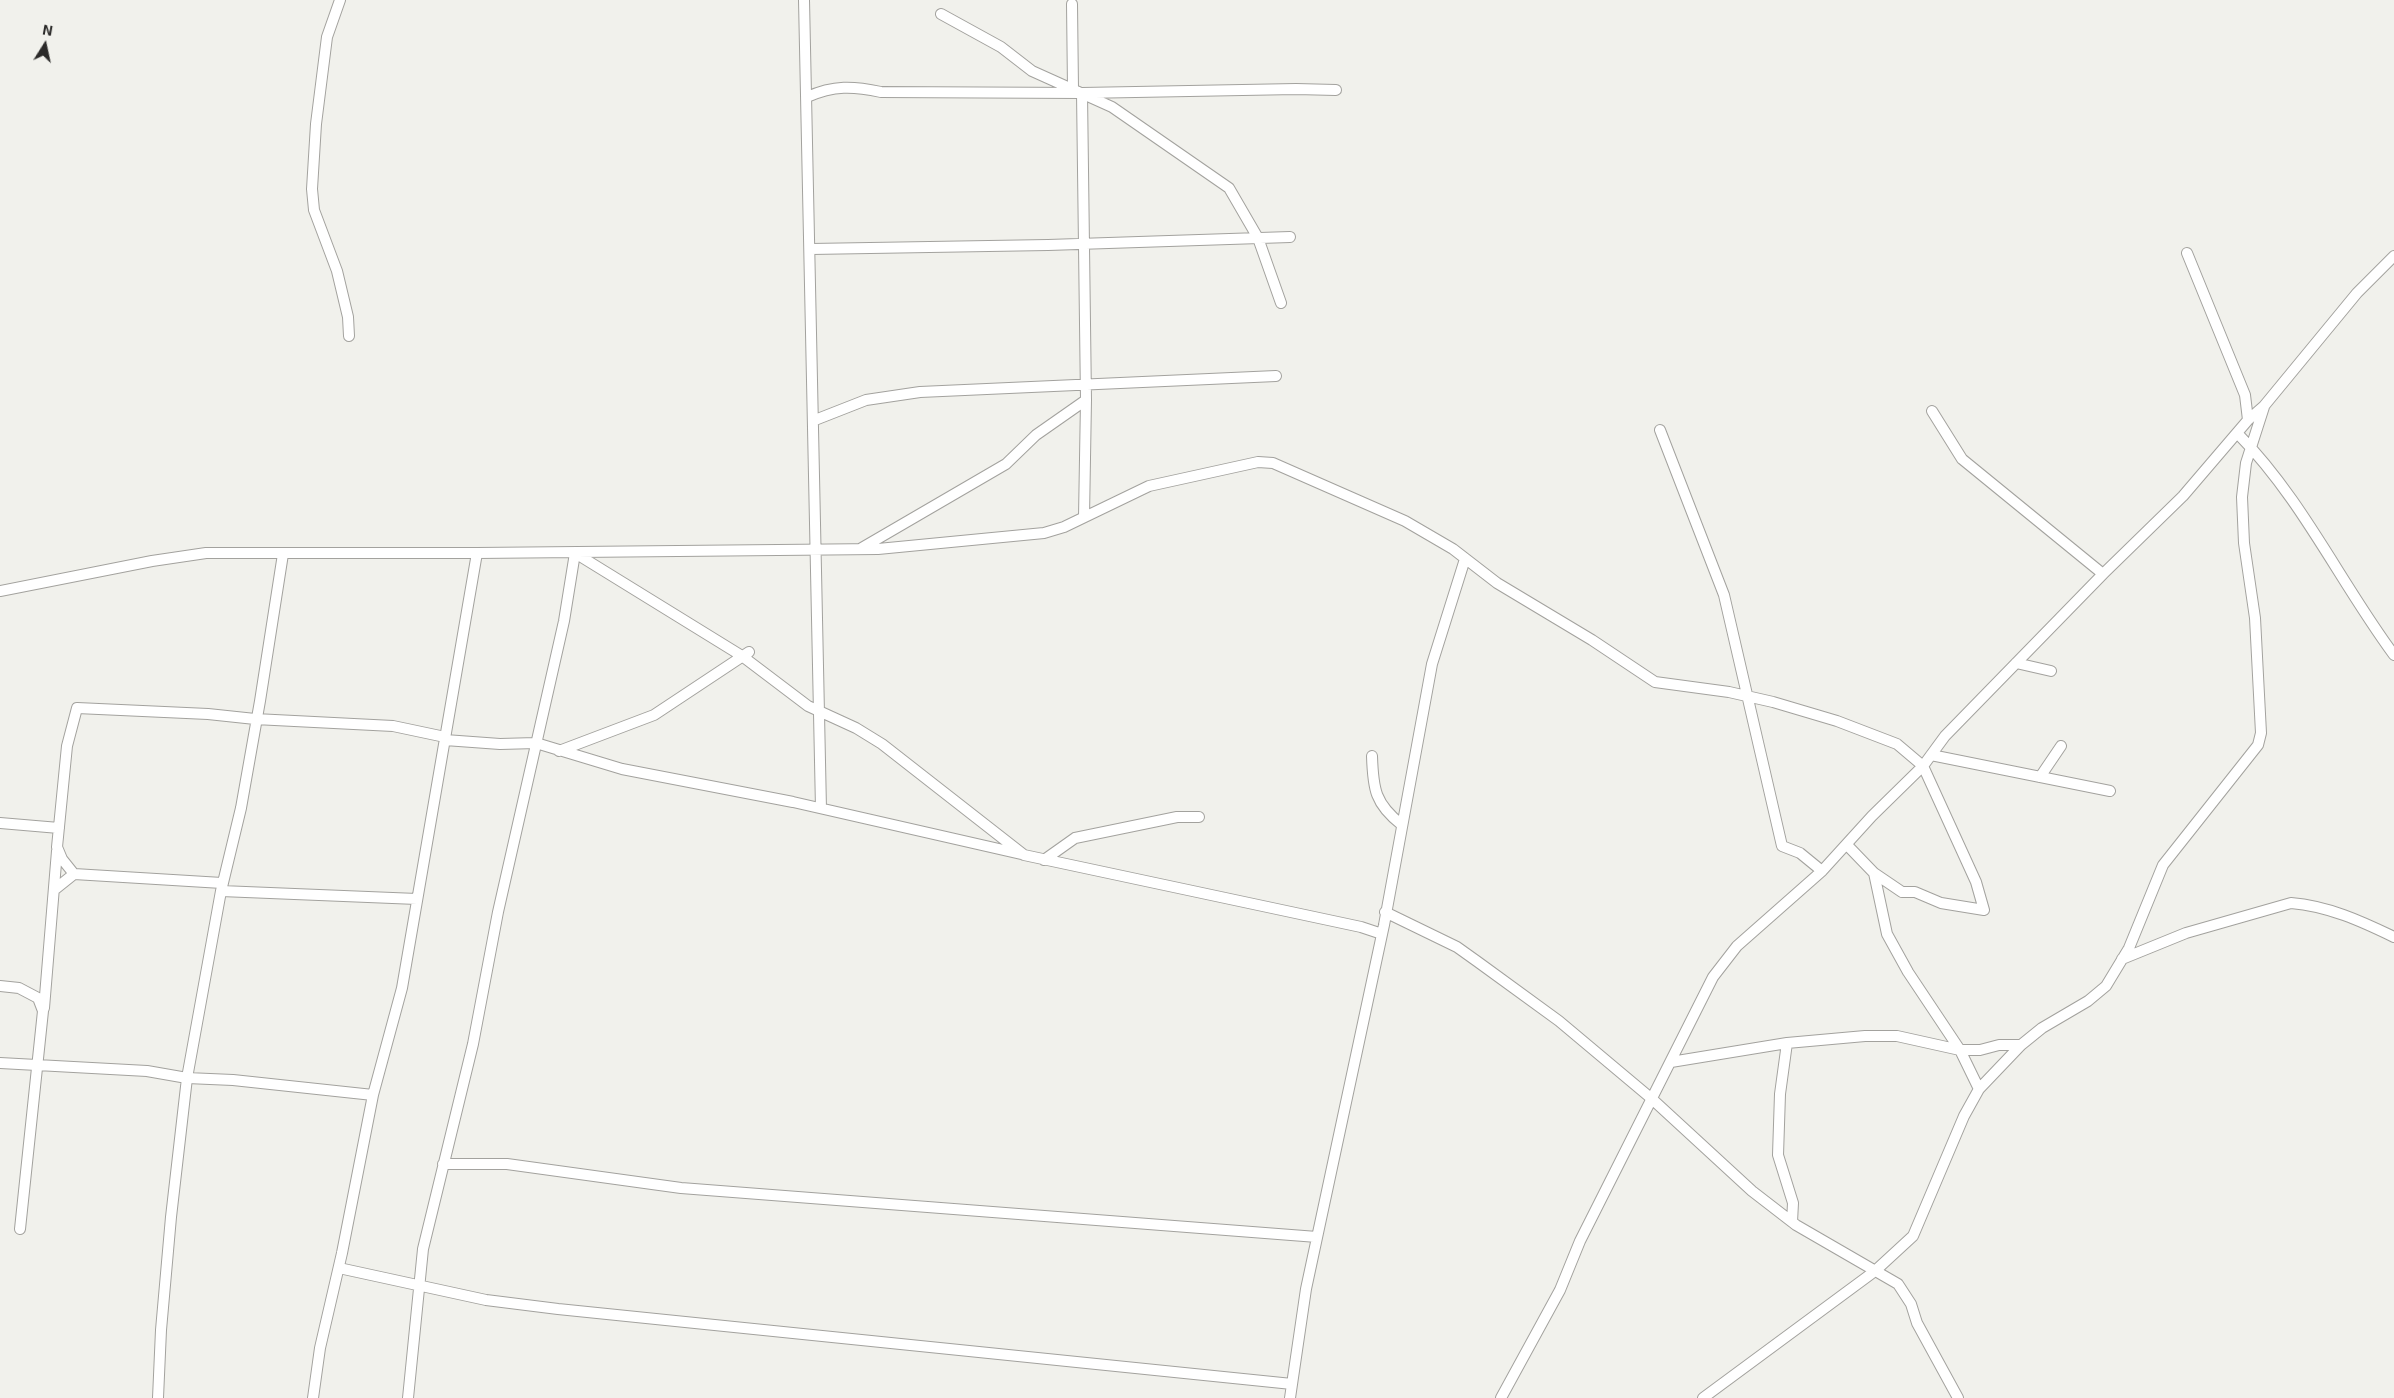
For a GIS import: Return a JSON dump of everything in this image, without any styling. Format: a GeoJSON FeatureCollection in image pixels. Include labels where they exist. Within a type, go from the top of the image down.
{"type":"FeatureCollection","features":[{"type":"Feature","properties":{"kind":"street"},"geometry":{"type":"LineString","coordinates":[[340,0],[327,36],[316,124],[312,190],[314,210],[337,271],[348,317],[349,336]]}},
{"type":"Feature","properties":{"kind":"street"},"geometry":{"type":"LineString","coordinates":[[804,0],[811,249],[821,808]]}},
{"type":"Feature","properties":{"kind":"street"},"geometry":{"type":"LineString","coordinates":[[1072,4],[1083,244],[1086,386],[1084,517]]}},
{"type":"Feature","properties":{"kind":"street"},"geometry":{"type":"LineString","coordinates":[[941,14],[1001,47],[1032,71],[1112,107],[1229,188],[1258,238],[1281,303]]}},
{"type":"Feature","properties":{"kind":"street"},"geometry":{"type":"LineString","coordinates":[[807,97],[822,90],[854,86],[881,92],[1296,88],[1336,90]]}},
{"type":"Feature","properties":{"kind":"street"},"geometry":{"type":"LineString","coordinates":[[811,249],[1083,244],[1290,236]]}},
{"type":"Feature","properties":{"kind":"street"},"geometry":{"type":"LineString","coordinates":[[2187,253],[2245,395],[2248,420]]}},
{"type":"Feature","properties":{"kind":"street"},"geometry":{"type":"LineString","coordinates":[[1501,1398],[1556,1299],[1580,1241],[1713,977],[1724,960],[1737,946],[1822,872],[1923,766],[1946,736],[2016,663],[2183,496],[2248,420],[2264,406],[2357,293],[2394,256]]}},
{"type":"Feature","properties":{"kind":"street"},"geometry":{"type":"LineString","coordinates":[[814,420],[866,400],[920,392],[1276,376]]}},
{"type":"Feature","properties":{"kind":"street"},"geometry":{"type":"LineString","coordinates":[[859,549],[1006,464],[1036,435],[1086,400]]}},
{"type":"Feature","properties":{"kind":"street"},"geometry":{"type":"LineString","coordinates":[[1704,1398],[1875,1271],[1913,1236],[1964,1116],[1980,1089],[2021,1045],[2042,1028],[2088,1001],[2106,986],[2122,959],[2163,866],[2258,745],[2261,723],[2255,618],[2244,543],[2242,497],[2246,463],[2264,406]]}},
{"type":"Feature","properties":{"kind":"street"},"geometry":{"type":"LineString","coordinates":[[1932,411],[1962,459],[2104,574]]}},
{"type":"Feature","properties":{"kind":"street"},"geometry":{"type":"LineString","coordinates":[[1660,430],[1724,595],[1782,846],[1800,853],[1822,872]]}},
{"type":"Feature","properties":{"kind":"street"},"geometry":{"type":"LineString","coordinates":[[2238,434],[2251,447],[2305,518],[2394,655]]}},
{"type":"Feature","properties":{"kind":"street"},"geometry":{"type":"LineString","coordinates":[[0,591],[152,561],[206,553],[575,553],[859,549],[1044,533],[1084,517],[1149,486],[1265,462],[1405,522],[1452,549],[1497,583],[1592,640],[1655,682],[1747,696],[1837,721],[1886,738],[1897,744],[1923,766],[1976,882],[1984,910],[1942,903],[1915,892],[1902,892],[1874,873],[1847,845]]}},
{"type":"Feature","properties":{"kind":"street"},"geometry":{"type":"LineString","coordinates":[[313,1398],[320,1348],[339,1268],[373,1095],[402,988],[477,553]]}},
{"type":"Feature","properties":{"kind":"street"},"geometry":{"type":"LineString","coordinates":[[575,553],[746,654],[818,712],[856,728],[882,744],[1024,855]]}},
{"type":"Feature","properties":{"kind":"street"},"geometry":{"type":"LineString","coordinates":[[408,1398],[423,1249],[473,1044],[498,912],[564,621],[575,553]]}},
{"type":"Feature","properties":{"kind":"street"},"geometry":{"type":"LineString","coordinates":[[158,1398],[161,1330],[171,1217],[187,1078],[222,887],[241,808],[283,554]]}},
{"type":"Feature","properties":{"kind":"street"},"geometry":{"type":"LineString","coordinates":[[1290,1398],[1306,1289],[1382,934],[1432,664],[1465,559]]}},
{"type":"Feature","properties":{"kind":"street"},"geometry":{"type":"LineString","coordinates":[[559,751],[654,715],[746,654]]}},
{"type":"Feature","properties":{"kind":"street"},"geometry":{"type":"LineString","coordinates":[[2016,663],[2051,671]]}},
{"type":"Feature","properties":{"kind":"street"},"geometry":{"type":"LineString","coordinates":[[20,1229],[29,1130],[39,1064],[67,746],[77,708],[393,726],[445,739],[500,744],[536,742],[559,751],[622,769],[821,808],[1044,860],[1361,927],[1382,934]]}},
{"type":"Feature","properties":{"kind":"street"},"geometry":{"type":"LineString","coordinates":[[2040,777],[2061,746]]}},
{"type":"Feature","properties":{"kind":"street"},"geometry":{"type":"LineString","coordinates":[[1931,755],[2110,791]]}},
{"type":"Feature","properties":{"kind":"street"},"geometry":{"type":"LineString","coordinates":[[1372,756],[1372,782],[1378,799],[1387,813],[1402,825]]}},
{"type":"Feature","properties":{"kind":"street"},"geometry":{"type":"LineString","coordinates":[[1044,860],[1075,838],[1177,817],[1199,817]]}},
{"type":"Feature","properties":{"kind":"street"},"geometry":{"type":"LineString","coordinates":[[0,823],[59,828]]}},
{"type":"Feature","properties":{"kind":"street"},"geometry":{"type":"LineString","coordinates":[[57,847],[62,859],[74,874]]}},
{"type":"Feature","properties":{"kind":"street"},"geometry":{"type":"LineString","coordinates":[[1874,873],[1887,934],[1908,972],[1960,1050],[1980,1089]]}},
{"type":"Feature","properties":{"kind":"street"},"geometry":{"type":"LineString","coordinates":[[54,890],[74,874],[222,887],[417,898]]}},
{"type":"Feature","properties":{"kind":"street"},"geometry":{"type":"LineString","coordinates":[[2122,959],[2186,933],[2291,903],[2307,904],[2350,916],[2394,937]]}},
{"type":"Feature","properties":{"kind":"street"},"geometry":{"type":"LineString","coordinates":[[1385,912],[1457,947],[1478,962],[1559,1021],[1652,1099],[1752,1191],[1792,1222],[1898,1284],[1911,1304],[1917,1323],[1958,1398]]}},
{"type":"Feature","properties":{"kind":"street"},"geometry":{"type":"LineString","coordinates":[[0,986],[20,988],[38,998],[43,1011]]}},
{"type":"Feature","properties":{"kind":"street"},"geometry":{"type":"LineString","coordinates":[[1671,1062],[1787,1043],[1865,1036],[1896,1036],[1960,1050],[1980,1050],[1999,1045],[2021,1045]]}},
{"type":"Feature","properties":{"kind":"street"},"geometry":{"type":"LineString","coordinates":[[1787,1043],[1780,1094],[1778,1155],[1793,1203],[1792,1222]]}},
{"type":"Feature","properties":{"kind":"street"},"geometry":{"type":"LineString","coordinates":[[0,1063],[147,1071],[187,1078],[233,1080],[373,1095]]}},
{"type":"Feature","properties":{"kind":"street"},"geometry":{"type":"LineString","coordinates":[[443,1164],[507,1164],[681,1188],[1318,1237]]}},
{"type":"Feature","properties":{"kind":"street"},"geometry":{"type":"LineString","coordinates":[[339,1268],[486,1300],[558,1309],[1292,1384]]}}]}
